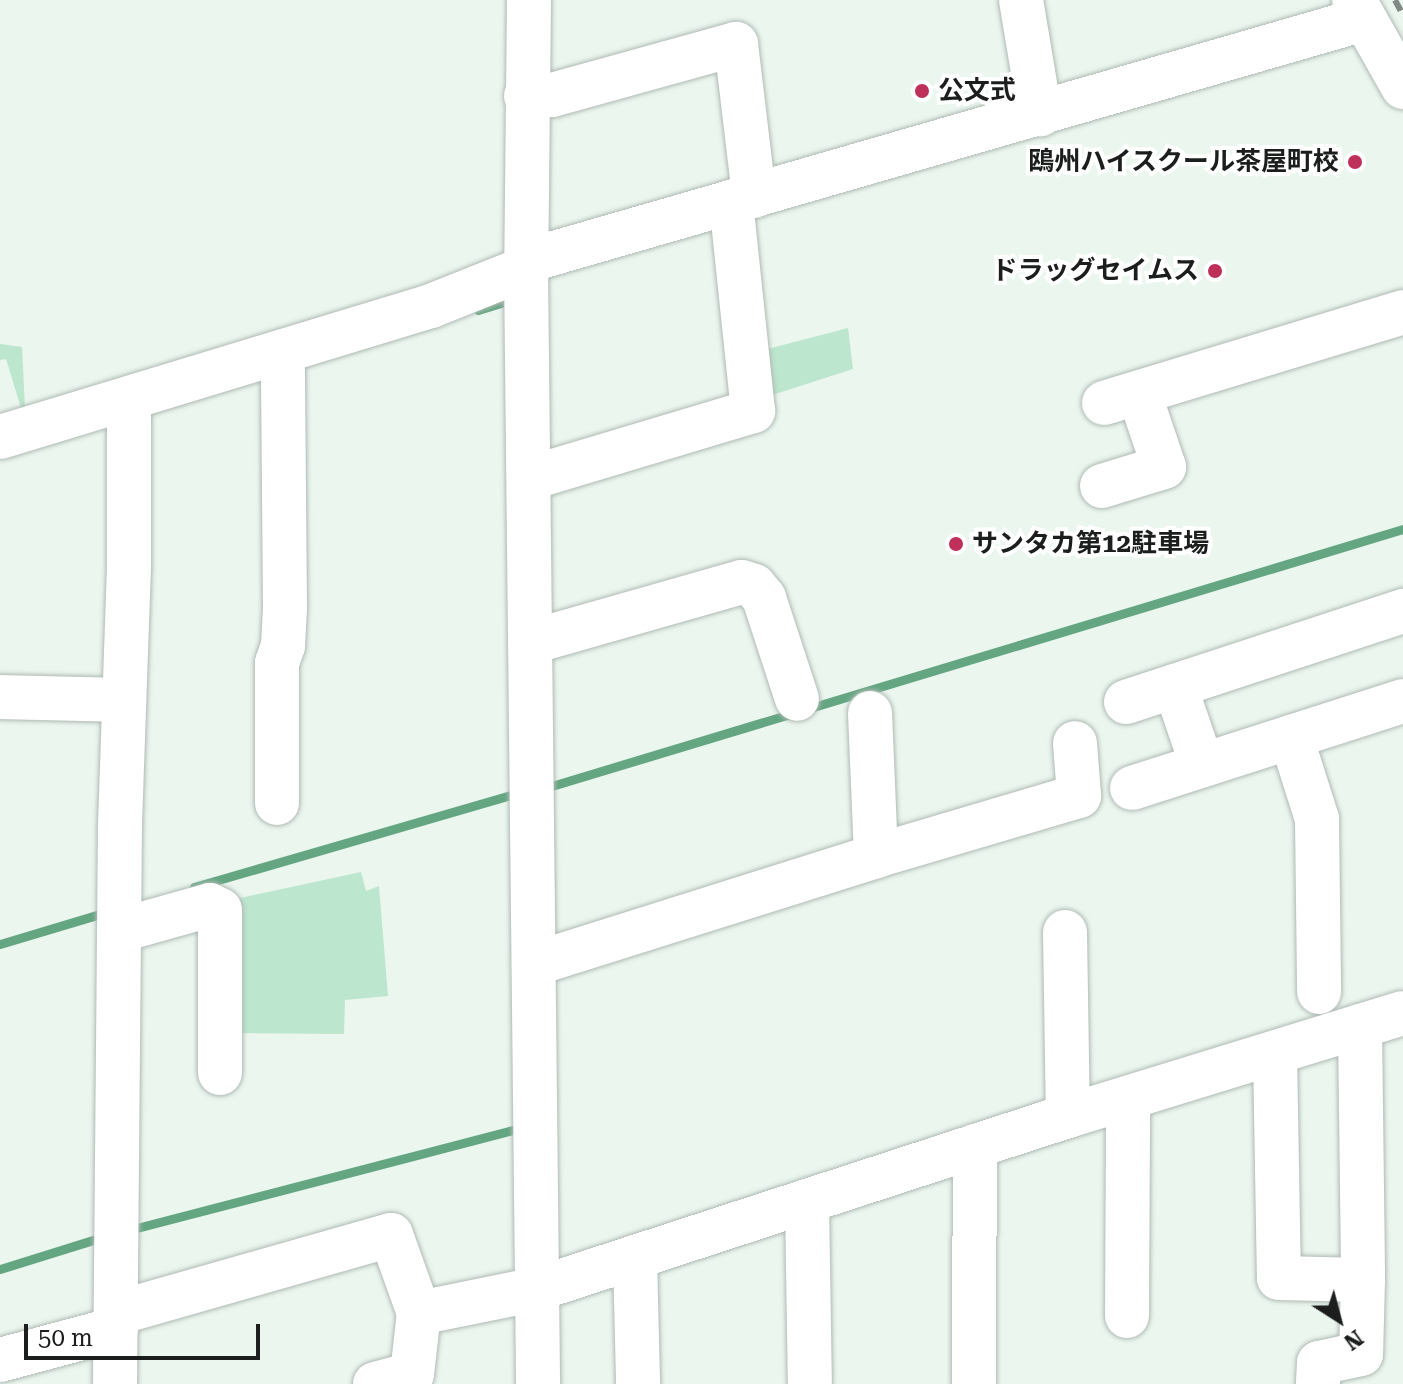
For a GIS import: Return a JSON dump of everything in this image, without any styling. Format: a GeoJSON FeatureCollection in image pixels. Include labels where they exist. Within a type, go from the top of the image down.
{"type":"FeatureCollection","features":[{"type":"Feature","properties":{"kind":"street"},"geometry":{"type":"LineString","coordinates":[[529,0],[535,96],[527,288],[538,1384]]}},
{"type":"Feature","properties":{"kind":"street"},"geometry":{"type":"LineString","coordinates":[[1021,0],[1040,114]]}},
{"type":"Feature","properties":{"kind":"street"},"geometry":{"type":"LineString","coordinates":[[527,288],[537,258],[738,206],[1040,114],[1359,9],[1403,87]]}},
{"type":"Feature","properties":{"kind":"street"},"geometry":{"type":"LineString","coordinates":[[530,478],[753,411],[738,206],[736,44],[535,96]]}},
{"type":"Feature","properties":{"kind":"street"},"geometry":{"type":"LineString","coordinates":[[0,437],[130,410],[283,363],[431,306],[527,288]]}},
{"type":"Feature","properties":{"kind":"street"},"geometry":{"type":"LineString","coordinates":[[1102,486],[1164,467],[1122,398],[1403,312]]}},
{"type":"Feature","properties":{"kind":"street"},"geometry":{"type":"LineString","coordinates":[[277,803],[277,663],[283,646],[285,607],[283,363]]}},
{"type":"Feature","properties":{"kind":"street"},"geometry":{"type":"LineString","coordinates":[[115,1384],[130,410]]}},
{"type":"Feature","properties":{"kind":"street"},"geometry":{"type":"LineString","coordinates":[[531,642],[742,582],[754,586],[764,598],[797,699]]}},
{"type":"Feature","properties":{"kind":"street"},"geometry":{"type":"LineString","coordinates":[[1126,702],[1403,611]]}},
{"type":"Feature","properties":{"kind":"street"},"geometry":{"type":"LineString","coordinates":[[1175,686],[1202,765]]}},
{"type":"Feature","properties":{"kind":"street"},"geometry":{"type":"LineString","coordinates":[[0,697],[124,700]]}},
{"type":"Feature","properties":{"kind":"street"},"geometry":{"type":"LineString","coordinates":[[1132,788],[1403,701]]}},
{"type":"Feature","properties":{"kind":"street"},"geometry":{"type":"LineString","coordinates":[[870,713],[876,856]]}},
{"type":"Feature","properties":{"kind":"street"},"geometry":{"type":"LineString","coordinates":[[1291,737],[1317,819],[1319,992]]}},
{"type":"Feature","properties":{"kind":"street"},"geometry":{"type":"LineString","coordinates":[[534,964],[876,856],[1079,796],[1075,743]]}},
{"type":"Feature","properties":{"kind":"street"},"geometry":{"type":"LineString","coordinates":[[120,916],[210,905],[220,910],[220,1073]]}},
{"type":"Feature","properties":{"kind":"street"},"geometry":{"type":"LineString","coordinates":[[1065,932],[1068,1116]]}},
{"type":"Feature","properties":{"kind":"street"},"geometry":{"type":"LineString","coordinates":[[419,1313],[537,1289],[1068,1116],[1403,1013]]}},
{"type":"Feature","properties":{"kind":"street"},"geometry":{"type":"LineString","coordinates":[[1318,1384],[1319,1363],[1361,1354],[1360,1026]]}},
{"type":"Feature","properties":{"kind":"street"},"geometry":{"type":"LineString","coordinates":[[1275,1053],[1279,1278],[1363,1280]]}},
{"type":"Feature","properties":{"kind":"street"},"geometry":{"type":"LineString","coordinates":[[1127,1316],[1128,1098]]}},
{"type":"Feature","properties":{"kind":"street"},"geometry":{"type":"LineString","coordinates":[[974,1384],[975,1146]]}},
{"type":"Feature","properties":{"kind":"street"},"geometry":{"type":"LineString","coordinates":[[807,1201],[810,1384]]}},
{"type":"Feature","properties":{"kind":"street"},"geometry":{"type":"LineString","coordinates":[[0,1360],[391,1235],[419,1313],[412,1374],[375,1384]]}},
{"type":"Feature","properties":{"kind":"street"},"geometry":{"type":"LineString","coordinates":[[635,1257],[638,1384]]}},
{"type":"Feature","properties":{"kind":"green space"},"geometry":{"type":"Polygon","coordinates":[[[848,328],[853,369],[763,398],[760,351],[848,328]]]}},
{"type":"Feature","properties":{"kind":"green space"},"geometry":{"type":"Polygon","coordinates":[[[0,344],[22,347],[25,408],[21,408],[6,359],[0,360],[0,344]]]}},
{"type":"Feature","properties":{"kind":"green space"},"geometry":{"type":"Polygon","coordinates":[[[361,872],[366,891],[379,886],[388,996],[345,1000],[344,1034],[236,1033],[240,898],[361,872]]]}},
{"type":"Feature","properties":{"kind":"waterway"},"geometry":{"type":"LineString","coordinates":[[478,310],[514,299]]}},
{"type":"Feature","properties":{"kind":"waterway"},"geometry":{"type":"LineString","coordinates":[[545,788],[1403,529]]}},
{"type":"Feature","properties":{"kind":"waterway"},"geometry":{"type":"LineString","coordinates":[[194,887],[518,793]]}},
{"type":"Feature","properties":{"kind":"waterway"},"geometry":{"type":"LineString","coordinates":[[0,944],[107,912]]}},
{"type":"Feature","properties":{"kind":"waterway"},"geometry":{"type":"LineString","coordinates":[[129,1230],[517,1129]]}},
{"type":"Feature","properties":{"kind":"waterway"},"geometry":{"type":"LineString","coordinates":[[0,1269],[103,1237]]}},
{"type":"Feature","properties":{"kind":"railway"},"geometry":{"type":"LineString","coordinates":[[1395,0],[1403,15]]}},
{"type":"Feature","properties":{"kind":"place","name":"公文式"},"geometry":{"type":"Point","coordinates":[922,91]}},
{"type":"Feature","properties":{"kind":"place","name":"鴎州ハイスクール茶屋町校"},"geometry":{"type":"Point","coordinates":[1355,162]}},
{"type":"Feature","properties":{"kind":"place","name":"ドラッグセイムス"},"geometry":{"type":"Point","coordinates":[1215,271]}},
{"type":"Feature","properties":{"kind":"place","name":"サンタカ第12駐車場"},"geometry":{"type":"Point","coordinates":[956,544]}}]}
